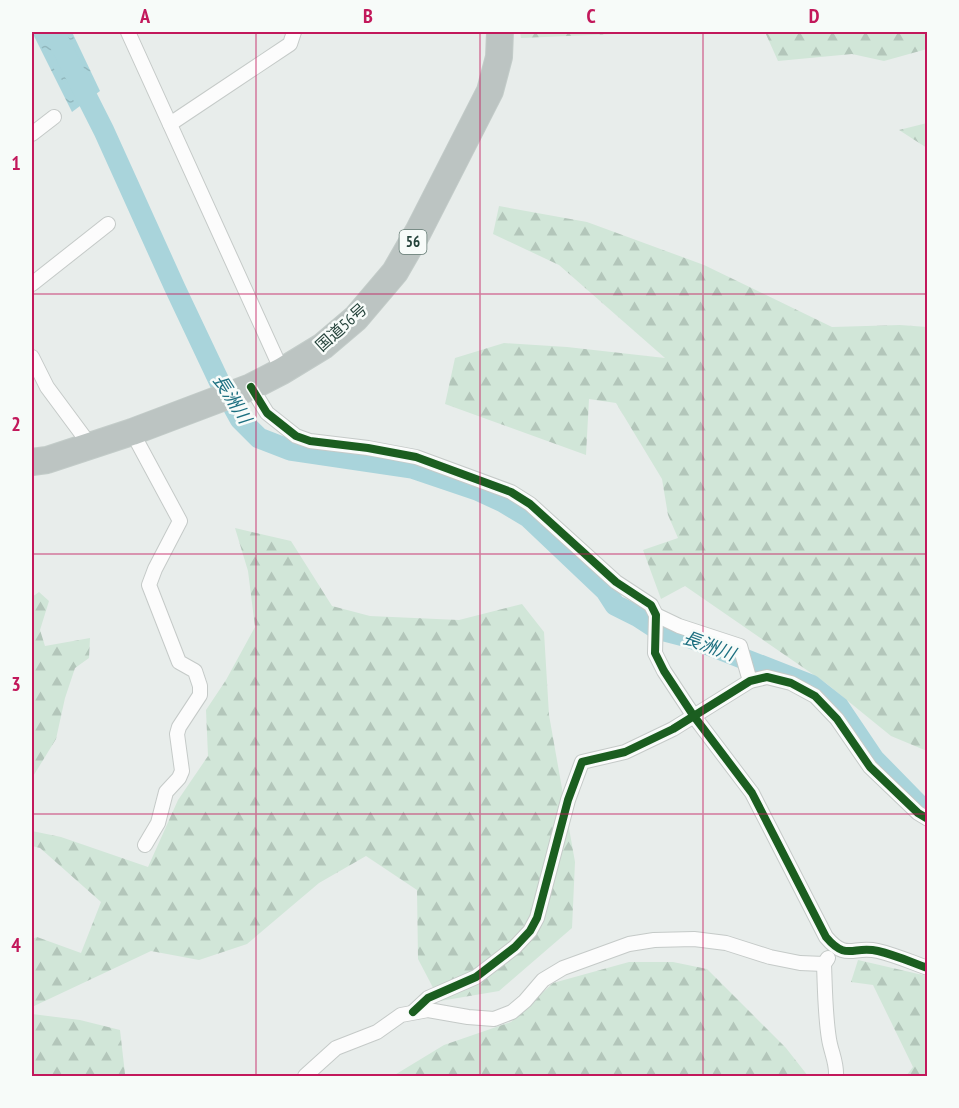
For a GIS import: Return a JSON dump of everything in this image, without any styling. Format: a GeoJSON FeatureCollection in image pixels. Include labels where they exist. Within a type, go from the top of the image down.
{"type":"FeatureCollection","features":[{"type":"Feature","properties":{"kind":"highway","name":"国道56号"},"geometry":{"type":"LineString","coordinates":[[32,462],[47,460],[132,432],[247,388],[282,371],[323,346],[356,318],[395,272],[490,91],[499,57],[500,32]]}},
{"type":"Feature","properties":{"kind":"street"},"geometry":{"type":"LineString","coordinates":[[128,32],[282,371]]}},
{"type":"Feature","properties":{"kind":"street"},"geometry":{"type":"LineString","coordinates":[[170,124],[290,44],[294,32]]}},
{"type":"Feature","properties":{"kind":"street"},"geometry":{"type":"LineString","coordinates":[[32,134],[54,117]]}},
{"type":"Feature","properties":{"kind":"street"},"geometry":{"type":"LineString","coordinates":[[32,284],[108,224]]}},
{"type":"Feature","properties":{"kind":"street"},"geometry":{"type":"LineString","coordinates":[[32,357],[47,387],[90,446]]}},
{"type":"Feature","properties":{"kind":"street"},"geometry":{"type":"LineString","coordinates":[[247,388],[267,413],[297,436],[310,441],[416,457],[511,492],[530,504],[616,582],[651,605],[656,615],[655,652],[664,671],[693,715],[752,793],[826,937],[836,949],[852,952],[874,950],[927,968]]}},
{"type":"Feature","properties":{"kind":"street"},"geometry":{"type":"LineString","coordinates":[[132,432],[180,521],[154,568],[149,585],[179,662],[195,671],[200,686],[200,695],[179,727],[177,742],[183,771],[166,792],[158,823],[145,845]]}},
{"type":"Feature","properties":{"kind":"street"},"geometry":{"type":"LineString","coordinates":[[656,615],[679,626],[740,646],[750,681]]}},
{"type":"Feature","properties":{"kind":"street"},"geometry":{"type":"LineString","coordinates":[[413,1012],[428,998],[477,977],[515,947],[530,931],[537,918],[568,800],[582,762],[625,752],[673,729],[750,681],[767,677],[791,683],[815,696],[837,719],[870,767],[927,819]]}},
{"type":"Feature","properties":{"kind":"street"},"geometry":{"type":"LineString","coordinates":[[305,1077],[336,1048],[377,1032],[401,1015],[428,1010],[494,1019],[512,1012],[543,980],[563,968],[629,944],[654,940],[694,939],[726,943],[770,957],[800,963],[824,964]]}},
{"type":"Feature","properties":{"kind":"street"},"geometry":{"type":"LineString","coordinates":[[836,949],[824,964],[828,1028],[837,1067],[836,1077]]}},
{"type":"Feature","properties":{"kind":"green space"},"geometry":{"type":"Polygon","coordinates":[[[520,32],[617,32],[615,34],[521,38],[520,32]]]}},
{"type":"Feature","properties":{"kind":"green space"},"geometry":{"type":"Polygon","coordinates":[[[765,32],[927,32],[927,49],[884,61],[852,54],[778,61],[765,32]]]}},
{"type":"Feature","properties":{"kind":"green space"},"geometry":{"type":"Polygon","coordinates":[[[927,123],[927,148],[899,130],[927,123]]]}},
{"type":"Feature","properties":{"kind":"green space"},"geometry":{"type":"Polygon","coordinates":[[[499,206],[587,222],[704,265],[832,327],[900,325],[927,327],[927,751],[891,736],[827,684],[685,586],[661,599],[643,550],[678,538],[668,515],[662,479],[616,403],[589,399],[586,455],[445,404],[455,358],[504,343],[567,347],[665,358],[559,265],[493,234],[499,206]]]}},
{"type":"Feature","properties":{"kind":"green space"},"geometry":{"type":"Polygon","coordinates":[[[235,528],[291,541],[332,606],[370,616],[459,620],[522,604],[544,632],[549,715],[575,862],[572,928],[499,991],[440,1001],[418,959],[417,890],[366,856],[319,883],[247,944],[199,960],[151,951],[32,1007],[32,939],[37,937],[81,953],[101,902],[40,848],[32,846],[32,831],[61,837],[148,867],[178,800],[208,756],[206,710],[226,680],[255,627],[248,571],[235,528]]]}},
{"type":"Feature","properties":{"kind":"green space"},"geometry":{"type":"Polygon","coordinates":[[[39,592],[49,601],[40,630],[45,646],[90,638],[89,658],[75,668],[65,698],[56,739],[32,778],[32,597],[39,592]]]}},
{"type":"Feature","properties":{"kind":"green space"},"geometry":{"type":"Polygon","coordinates":[[[858,960],[927,976],[927,1076],[906,1076],[913,1067],[873,985],[851,982],[858,960]]]}},
{"type":"Feature","properties":{"kind":"green space"},"geometry":{"type":"Polygon","coordinates":[[[629,962],[673,962],[707,969],[786,1048],[808,1076],[393,1076],[444,1045],[511,1022],[553,983],[629,962]]]}},
{"type":"Feature","properties":{"kind":"green space"},"geometry":{"type":"Polygon","coordinates":[[[32,1014],[80,1020],[120,1030],[125,1074],[32,1076],[32,1014]]]}},
{"type":"Feature","properties":{"kind":"water"},"geometry":{"type":"Polygon","coordinates":[[[32,32],[72,32],[100,91],[72,112],[32,32]]]}},
{"type":"Feature","properties":{"kind":"waterway","name":"長洲川"},"geometry":{"type":"LineString","coordinates":[[54,32],[104,131],[219,381],[240,419],[259,438],[290,450],[412,468],[477,490],[503,502],[528,517],[606,591],[615,605],[657,629],[688,637],[811,685],[839,707],[874,759],[924,810]]}},
{"type":"Feature","properties":{"kind":"cycle path"},"geometry":{"type":"LineString","coordinates":[[251,387],[267,413],[296,436],[310,441],[416,457],[511,492],[530,504],[616,582],[651,605],[656,615],[655,653],[664,671],[693,715],[752,793],[826,937],[833,945],[845,951],[878,951],[928,968]]}},
{"type":"Feature","properties":{"kind":"cycle path"},"geometry":{"type":"LineString","coordinates":[[413,1012],[428,998],[476,977],[515,947],[530,931],[537,918],[568,800],[582,762],[625,752],[673,729],[750,681],[767,677],[791,683],[815,696],[837,719],[870,767],[918,813],[928,819]]}}]}
